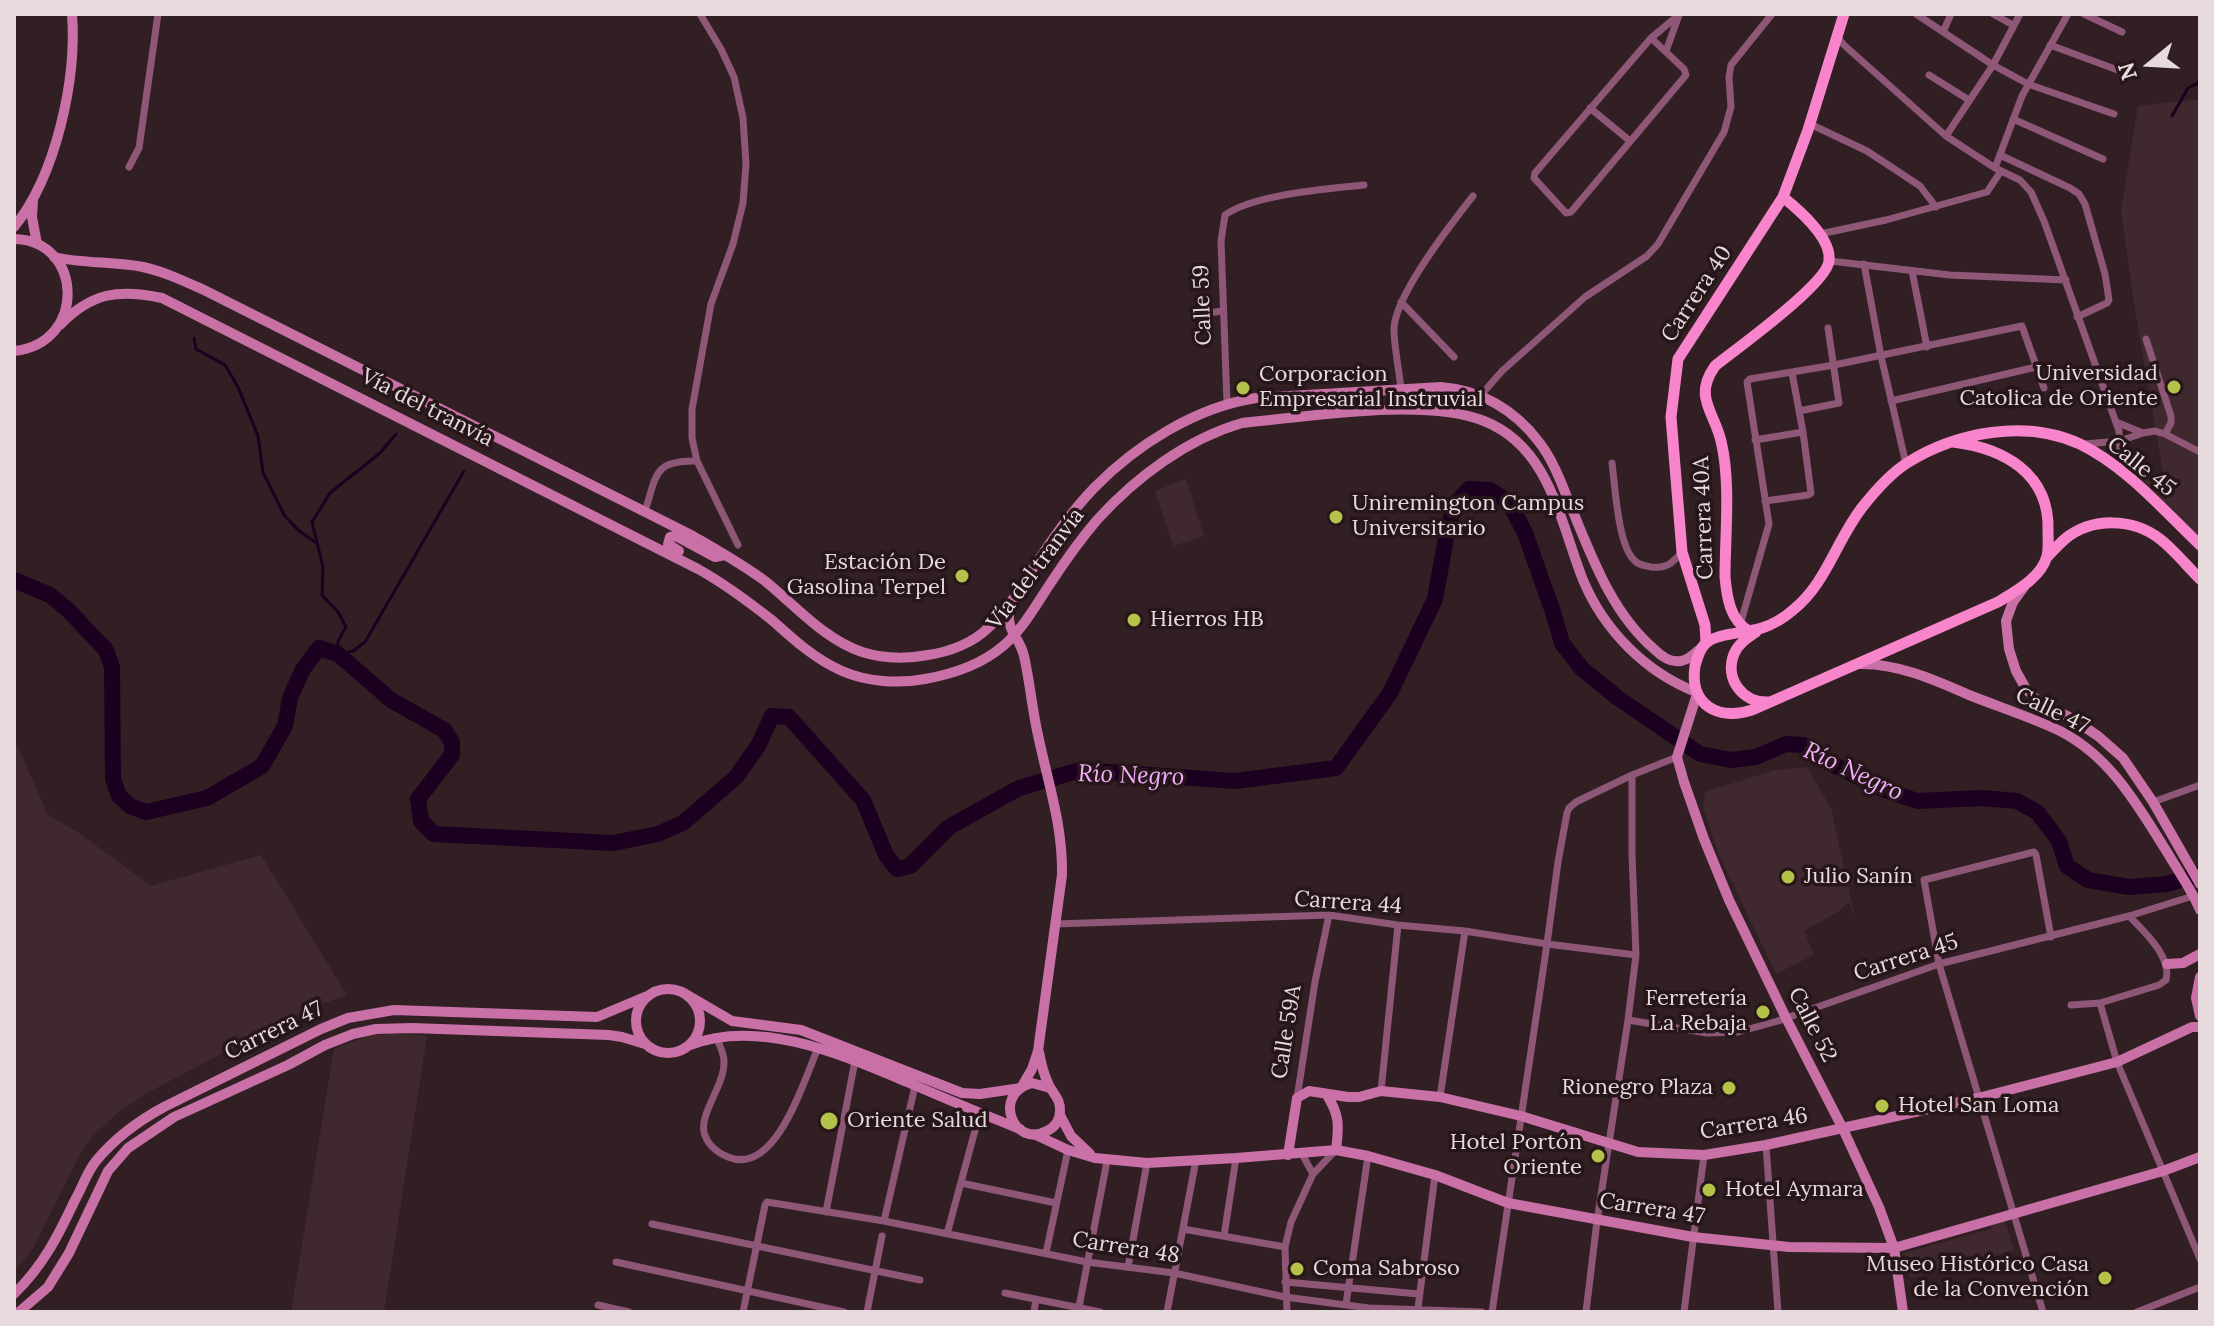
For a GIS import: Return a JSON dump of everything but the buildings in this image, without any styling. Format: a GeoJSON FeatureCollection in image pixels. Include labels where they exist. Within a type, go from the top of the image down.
{"type":"FeatureCollection","features":[{"type":"Feature","properties":{"kind":"main road"},"geometry":{"type":"LineString","coordinates":[[1838,33],[1833,14],[1843,14]]}},
{"type":"Feature","properties":{"kind":"main road","name":"Carrera 40"},"geometry":{"type":"LineString","coordinates":[[1706,643],[1705,625],[1682,552],[1671,417],[1678,359],[1783,197],[1810,124],[1843,14]]}},
{"type":"Feature","properties":{"kind":"main road"},"geometry":{"type":"LineString","coordinates":[[1783,197],[1820,234],[1830,261]]}},
{"type":"Feature","properties":{"kind":"main road","name":"Carrera 40A"},"geometry":{"type":"LineString","coordinates":[[1749,628],[1732,613],[1727,595],[1725,461],[1720,436],[1705,401],[1705,386],[1715,366],[1805,294],[1824,273],[1830,261]]}},
{"type":"Feature","properties":{"kind":"main road","name":"Calle 45"},"geometry":{"type":"LineString","coordinates":[[1749,628],[1777,623],[1810,594],[1861,509],[1884,482],[1906,464],[1953,442],[1992,432],[2054,435],[2081,445],[2121,470],[2200,545]]}},
{"type":"Feature","properties":{"kind":"main road"},"geometry":{"type":"LineString","coordinates":[[1953,442],[1994,451],[2016,462],[2028,474],[2045,506],[2047,557]]}},
{"type":"Feature","properties":{"kind":"main road"},"geometry":{"type":"LineString","coordinates":[[1749,628],[1714,638],[1706,643],[1697,658],[1694,674],[1697,693],[1707,706],[1722,712],[1742,713],[1998,602],[2025,585],[2047,557],[2078,531],[2114,522],[2131,524],[2160,539],[2200,579]]}},
{"type":"Feature","properties":{"kind":"main road"},"geometry":{"type":"LineString","coordinates":[[1749,628],[1731,665],[1732,675],[1740,692],[1748,698],[1770,702]]}},
{"type":"Feature","properties":{"kind":"street"},"geometry":{"type":"LineString","coordinates":[[37,244],[32,217],[34,199],[55,144],[69,84],[74,41],[72,14]]}},
{"type":"Feature","properties":{"kind":"street"},"geometry":{"type":"LineString","coordinates":[[129,167],[139,148],[158,14]]}},
{"type":"Feature","properties":{"kind":"street"},"geometry":{"type":"LineString","coordinates":[[700,14],[734,77],[743,118],[746,164],[740,217],[711,304],[700,358],[692,409],[692,438],[697,461],[738,545]]}},
{"type":"Feature","properties":{"kind":"street"},"geometry":{"type":"LineString","coordinates":[[1481,395],[1502,371],[1585,297],[1647,256],[1658,244],[1724,132],[1731,107],[1731,65],[1772,14]]}},
{"type":"Feature","properties":{"kind":"street"},"geometry":{"type":"LineString","coordinates":[[1916,14],[1993,65],[2028,84],[2114,114]]}},
{"type":"Feature","properties":{"kind":"street"},"geometry":{"type":"LineString","coordinates":[[1943,32],[1951,14]]}},
{"type":"Feature","properties":{"kind":"street"},"geometry":{"type":"LineString","coordinates":[[1993,14],[2013,25]]}},
{"type":"Feature","properties":{"kind":"street"},"geometry":{"type":"LineString","coordinates":[[1946,136],[1993,65],[2020,14]]}},
{"type":"Feature","properties":{"kind":"street"},"geometry":{"type":"LineString","coordinates":[[1820,234],[1987,192],[1998,170],[2000,155],[2028,84],[2068,14]]}},
{"type":"Feature","properties":{"kind":"street"},"geometry":{"type":"LineString","coordinates":[[2084,14],[2122,32]]}},
{"type":"Feature","properties":{"kind":"street"},"geometry":{"type":"LineString","coordinates":[[1651,38],[1686,75],[1566,213],[1534,175],[1651,38],[1680,15]]}},
{"type":"Feature","properties":{"kind":"street"},"geometry":{"type":"LineString","coordinates":[[1666,51],[1680,15]]}},
{"type":"Feature","properties":{"kind":"street"},"geometry":{"type":"LineString","coordinates":[[1838,33],[1844,45],[1946,136],[1998,170],[2020,180],[2031,192],[2066,280],[2115,421],[2120,441],[2121,470]]}},
{"type":"Feature","properties":{"kind":"street"},"geometry":{"type":"LineString","coordinates":[[2050,45],[2123,72]]}},
{"type":"Feature","properties":{"kind":"street"},"geometry":{"type":"LineString","coordinates":[[1929,75],[1969,100]]}},
{"type":"Feature","properties":{"kind":"street"},"geometry":{"type":"LineString","coordinates":[[1590,108],[1630,141]]}},
{"type":"Feature","properties":{"kind":"street"},"geometry":{"type":"LineString","coordinates":[[2013,119],[2103,159]]}},
{"type":"Feature","properties":{"kind":"street"},"geometry":{"type":"LineString","coordinates":[[1810,124],[1867,151],[1907,177],[1920,186],[1936,207]]}},
{"type":"Feature","properties":{"kind":"street"},"geometry":{"type":"LineString","coordinates":[[2000,155],[2070,188],[2079,194],[2089,214],[2109,300],[2077,317]]}},
{"type":"Feature","properties":{"kind":"street","name":"Calle 59"},"geometry":{"type":"LineString","coordinates":[[1227,403],[1222,226],[1225,215],[1264,200],[1364,185]]}},
{"type":"Feature","properties":{"kind":"street"},"geometry":{"type":"LineString","coordinates":[[1401,389],[1394,329],[1401,302],[1451,224],[1473,196]]}},
{"type":"Feature","properties":{"kind":"street"},"geometry":{"type":"LineString","coordinates":[[14,227],[34,199]]}},
{"type":"Feature","properties":{"kind":"street"},"geometry":{"type":"LineString","coordinates":[[14,239],[37,244],[54,257],[62,269],[69,297],[60,325]]}},
{"type":"Feature","properties":{"kind":"street","name":"Vía del tranvía"},"geometry":{"type":"LineString","coordinates":[[54,257],[142,267],[173,276],[645,511],[725,555],[763,580],[828,635],[862,652],[917,658],[957,647],[987,630],[1053,538],[1095,487],[1128,459],[1190,419],[1227,403],[1256,398],[1455,388],[1481,395],[1501,407],[1533,434],[1559,476],[1611,596],[1643,640],[1658,653],[1676,662],[1690,657],[1706,643]]}},
{"type":"Feature","properties":{"kind":"street"},"geometry":{"type":"LineString","coordinates":[[1830,261],[1997,278],[2066,280]]}},
{"type":"Feature","properties":{"kind":"street"},"geometry":{"type":"LineString","coordinates":[[1864,264],[1906,464]]}},
{"type":"Feature","properties":{"kind":"street"},"geometry":{"type":"LineString","coordinates":[[1912,271],[1927,347]]}},
{"type":"Feature","properties":{"kind":"street","name":"Vía del tranvía"},"geometry":{"type":"LineString","coordinates":[[14,351],[28,350],[46,340],[76,309],[107,295],[123,292],[162,298],[712,577],[814,655],[843,672],[907,682],[946,675],[968,667],[1001,647],[1033,611],[1079,542],[1105,511],[1149,473],[1221,429],[1242,423],[1379,411],[1458,414],[1484,421],[1510,436],[1525,450],[1548,484],[1561,512],[1584,581],[1612,630],[1648,665],[1697,693]]}},
{"type":"Feature","properties":{"kind":"street"},"geometry":{"type":"LineString","coordinates":[[1401,302],[1454,357]]}},
{"type":"Feature","properties":{"kind":"street"},"geometry":{"type":"LineString","coordinates":[[1193,315],[1223,311]]}},
{"type":"Feature","properties":{"kind":"street"},"geometry":{"type":"LineString","coordinates":[[1749,628],[1769,524],[1747,382],[1750,379],[1881,356],[2022,326],[2044,388]]}},
{"type":"Feature","properties":{"kind":"street"},"geometry":{"type":"LineString","coordinates":[[1799,411],[1839,403],[1828,328]]}},
{"type":"Feature","properties":{"kind":"street"},"geometry":{"type":"LineString","coordinates":[[2146,339],[2171,416],[2165,434]]}},
{"type":"Feature","properties":{"kind":"street"},"geometry":{"type":"LineString","coordinates":[[1891,401],[2036,367]]}},
{"type":"Feature","properties":{"kind":"street"},"geometry":{"type":"LineString","coordinates":[[1765,501],[1811,493],[1792,373]]}},
{"type":"Feature","properties":{"kind":"street"},"geometry":{"type":"LineString","coordinates":[[2115,421],[2143,433]]}},
{"type":"Feature","properties":{"kind":"street"},"geometry":{"type":"LineString","coordinates":[[2081,445],[2120,441],[2155,431],[2200,452]]}},
{"type":"Feature","properties":{"kind":"street"},"geometry":{"type":"LineString","coordinates":[[1755,440],[1803,432]]}},
{"type":"Feature","properties":{"kind":"street"},"geometry":{"type":"LineString","coordinates":[[645,511],[658,473],[666,464],[678,460],[697,461]]}},
{"type":"Feature","properties":{"kind":"street"},"geometry":{"type":"LineString","coordinates":[[1612,463],[1622,537],[1634,561],[1643,566],[1662,568],[1671,564],[1682,552]]}},
{"type":"Feature","properties":{"kind":"street"},"geometry":{"type":"LineString","coordinates":[[712,577],[710,568],[670,547],[670,537],[676,536],[715,557],[725,555]]}},
{"type":"Feature","properties":{"kind":"street","name":"Calle 47"},"geometry":{"type":"LineString","coordinates":[[2025,585],[2013,602],[2006,621],[2009,649],[2016,671],[2026,689],[2039,702],[2071,718],[2123,758],[2175,841],[2200,910]]}},
{"type":"Feature","properties":{"kind":"street"},"geometry":{"type":"LineString","coordinates":[[1010,602],[1009,621],[1013,636],[1023,652],[1042,754],[1057,813],[1062,854],[1062,875],[1038,1051],[1028,1077],[1013,1097],[1010,1108],[1012,1120],[1020,1129]]}},
{"type":"Feature","properties":{"kind":"street"},"geometry":{"type":"LineString","coordinates":[[987,630],[1013,636]]}},
{"type":"Feature","properties":{"kind":"street","name":"Calle 47"},"geometry":{"type":"LineString","coordinates":[[1857,664],[1876,664],[1926,677],[2061,732],[2108,767],[2129,792],[2194,890]]}},
{"type":"Feature","properties":{"kind":"street"},"geometry":{"type":"LineString","coordinates":[[1492,1312],[1558,862],[1569,808],[1632,775],[1677,757],[1697,693]]}},
{"type":"Feature","properties":{"kind":"street"},"geometry":{"type":"LineString","coordinates":[[1689,719],[1707,706]]}},
{"type":"Feature","properties":{"kind":"street","name":"Calle 52"},"geometry":{"type":"LineString","coordinates":[[1677,757],[1704,839],[1729,900],[1879,1207],[1894,1248],[1903,1312]]}},
{"type":"Feature","properties":{"kind":"street"},"geometry":{"type":"LineString","coordinates":[[1586,1312],[1636,955],[1632,775]]}},
{"type":"Feature","properties":{"kind":"street"},"geometry":{"type":"LineString","coordinates":[[2153,802],[2200,785]]}},
{"type":"Feature","properties":{"kind":"street"},"geometry":{"type":"LineString","coordinates":[[2043,1312],[1939,964],[1924,880],[2034,852],[2051,937]]}},
{"type":"Feature","properties":{"kind":"street","name":"Carrera 45"},"geometry":{"type":"LineString","coordinates":[[1628,1020],[1707,1033],[1738,1032],[1939,964],[2129,916],[2194,890]]}},
{"type":"Feature","properties":{"kind":"street","name":"Carrera 44"},"geometry":{"type":"LineString","coordinates":[[1055,924],[1329,915],[1636,955]]}},
{"type":"Feature","properties":{"kind":"street","name":"Calle 59A"},"geometry":{"type":"LineString","coordinates":[[1288,1155],[1315,982],[1329,915]]}},
{"type":"Feature","properties":{"kind":"street"},"geometry":{"type":"LineString","coordinates":[[2071,1005],[2100,1003],[2159,985],[2166,980],[2167,964],[2129,916]]}},
{"type":"Feature","properties":{"kind":"street"},"geometry":{"type":"LineString","coordinates":[[1381,1091],[1398,925]]}},
{"type":"Feature","properties":{"kind":"street"},"geometry":{"type":"LineString","coordinates":[[1440,1097],[1465,931]]}},
{"type":"Feature","properties":{"kind":"street"},"geometry":{"type":"LineString","coordinates":[[2167,964],[2183,963],[2200,954]]}},
{"type":"Feature","properties":{"kind":"street"},"geometry":{"type":"LineString","coordinates":[[2200,977],[2196,998],[2200,1016]]}},
{"type":"Feature","properties":{"kind":"street"},"geometry":{"type":"LineString","coordinates":[[1050,1088],[1032,1083],[1021,1088],[980,1094],[962,1093],[801,1030],[732,1021],[677,990],[661,989],[647,996],[636,1016],[637,1031],[654,1051],[667,1054],[716,1037],[748,1036],[800,1043],[855,1061],[1036,1135],[1051,1129],[1060,1115]]}},
{"type":"Feature","properties":{"kind":"street"},"geometry":{"type":"LineString","coordinates":[[684,993],[695,1004],[700,1018],[698,1033],[690,1045]]}},
{"type":"Feature","properties":{"kind":"street","name":"Carrera 47"},"geometry":{"type":"LineString","coordinates":[[14,1294],[33,1275],[53,1244],[93,1163],[121,1135],[164,1107],[321,1029],[348,1018],[394,1010],[592,1018],[611,1013],[647,996]]}},
{"type":"Feature","properties":{"kind":"street"},"geometry":{"type":"LineString","coordinates":[[2100,1003],[2117,1062],[2200,1259]]}},
{"type":"Feature","properties":{"kind":"street","name":"Carrera 46"},"geometry":{"type":"LineString","coordinates":[[1309,1091],[1359,1097],[1381,1091],[1440,1097],[1521,1116],[1638,1152],[1704,1155],[1843,1129],[1978,1098],[2117,1062],[2192,1027],[2200,1027]]}},
{"type":"Feature","properties":{"kind":"street","name":"Carrera 47"},"geometry":{"type":"LineString","coordinates":[[19,1312],[48,1287],[69,1253],[108,1171],[128,1148],[174,1117],[325,1045],[376,1029],[412,1028],[609,1035],[645,1044]]}},
{"type":"Feature","properties":{"kind":"street"},"geometry":{"type":"LineString","coordinates":[[716,1037],[724,1061],[719,1088],[704,1120],[704,1133],[714,1151],[737,1161],[756,1156],[777,1138],[818,1048]]}},
{"type":"Feature","properties":{"kind":"street"},"geometry":{"type":"LineString","coordinates":[[1038,1051],[1050,1088],[1058,1097],[1060,1115],[1071,1136],[1095,1158]]}},
{"type":"Feature","properties":{"kind":"street"},"geometry":{"type":"LineString","coordinates":[[826,1212],[855,1061]]}},
{"type":"Feature","properties":{"kind":"street"},"geometry":{"type":"LineString","coordinates":[[1297,1098],[1309,1091],[1300,1081]]}},
{"type":"Feature","properties":{"kind":"street"},"geometry":{"type":"LineString","coordinates":[[884,1221],[915,1086]]}},
{"type":"Feature","properties":{"kind":"street"},"geometry":{"type":"LineString","coordinates":[[1287,1312],[1285,1247],[1291,1222],[1313,1174],[1336,1150],[1339,1124],[1327,1095]]}},
{"type":"Feature","properties":{"kind":"street"},"geometry":{"type":"LineString","coordinates":[[947,1234],[980,1112]]}},
{"type":"Feature","properties":{"kind":"street","name":"Carrera 47"},"geometry":{"type":"LineString","coordinates":[[1036,1135],[1095,1158],[1147,1163],[1336,1150],[1435,1175],[1508,1203],[1693,1237],[1773,1246],[1894,1248],[2163,1171],[2200,1157]]}},
{"type":"Feature","properties":{"kind":"street"},"geometry":{"type":"LineString","coordinates":[[1766,1145],[1778,1312]]}},
{"type":"Feature","properties":{"kind":"street"},"geometry":{"type":"LineString","coordinates":[[1046,1253],[1068,1150]]}},
{"type":"Feature","properties":{"kind":"street"},"geometry":{"type":"LineString","coordinates":[[1302,1154],[1313,1174]]}},
{"type":"Feature","properties":{"kind":"street"},"geometry":{"type":"LineString","coordinates":[[1684,1312],[1704,1155]]}},
{"type":"Feature","properties":{"kind":"street"},"geometry":{"type":"LineString","coordinates":[[1346,1304],[1368,1156]]}},
{"type":"Feature","properties":{"kind":"street"},"geometry":{"type":"LineString","coordinates":[[1224,1236],[1236,1158]]}},
{"type":"Feature","properties":{"kind":"street"},"geometry":{"type":"LineString","coordinates":[[1167,1312],[1196,1160]]}},
{"type":"Feature","properties":{"kind":"street"},"geometry":{"type":"LineString","coordinates":[[1079,1310],[1107,1161]]}},
{"type":"Feature","properties":{"kind":"street"},"geometry":{"type":"LineString","coordinates":[[1128,1267],[1147,1163]]}},
{"type":"Feature","properties":{"kind":"street"},"geometry":{"type":"LineString","coordinates":[[1418,1308],[1435,1175]]}},
{"type":"Feature","properties":{"kind":"street"},"geometry":{"type":"LineString","coordinates":[[961,1183],[1056,1203]]}},
{"type":"Feature","properties":{"kind":"street","name":"Carrera 48"},"geometry":{"type":"LineString","coordinates":[[756,1245],[767,1202],[884,1221],[1087,1262],[1174,1273],[1285,1297],[1369,1308],[1482,1312]]}},
{"type":"Feature","properties":{"kind":"street"},"geometry":{"type":"LineString","coordinates":[[652,1224],[920,1280]]}},
{"type":"Feature","properties":{"kind":"street"},"geometry":{"type":"LineString","coordinates":[[1183,1229],[1285,1247]]}},
{"type":"Feature","properties":{"kind":"street"},"geometry":{"type":"LineString","coordinates":[[867,1312],[882,1236]]}},
{"type":"Feature","properties":{"kind":"street"},"geometry":{"type":"LineString","coordinates":[[743,1312],[756,1245]]}},
{"type":"Feature","properties":{"kind":"street"},"geometry":{"type":"LineString","coordinates":[[616,1262],[844,1312]]}},
{"type":"Feature","properties":{"kind":"street"},"geometry":{"type":"LineString","coordinates":[[1285,1282],[1419,1294]]}},
{"type":"Feature","properties":{"kind":"street"},"geometry":{"type":"LineString","coordinates":[[2137,1312],[2200,1287]]}},
{"type":"Feature","properties":{"kind":"street"},"geometry":{"type":"LineString","coordinates":[[1005,1293],[1100,1312]]}},
{"type":"Feature","properties":{"kind":"street"},"geometry":{"type":"LineString","coordinates":[[1034,1312],[1036,1299]]}},
{"type":"Feature","properties":{"kind":"street"},"geometry":{"type":"LineString","coordinates":[[2166,1300],[2170,1312]]}},
{"type":"Feature","properties":{"kind":"street"},"geometry":{"type":"LineString","coordinates":[[598,1305],[629,1312]]}},
{"type":"Feature","properties":{"kind":"shaded area","name":"Universidad Catolica de Oriente"},"geometry":{"type":"Polygon","coordinates":[[[2200,99],[2200,538],[2143,480],[2163,472],[2121,211],[2138,106],[2200,99]]]}},
{"type":"Feature","properties":{"kind":"shaded area"},"geometry":{"type":"Polygon","coordinates":[[[1186,479],[1204,536],[1173,546],[1155,491],[1186,479]]]}},
{"type":"Feature","properties":{"kind":"shaded area"},"geometry":{"type":"Polygon","coordinates":[[[14,738],[48,815],[79,833],[151,886],[261,855],[347,995],[301,1012],[147,1093],[117,1113],[95,1134],[79,1156],[31,1252],[14,1271],[14,738]]]}},
{"type":"Feature","properties":{"kind":"shaded area","name":"Julio Sanín"},"geometry":{"type":"Polygon","coordinates":[[[1807,767],[1831,808],[1855,918],[1849,902],[1804,931],[1814,955],[1776,974],[1718,853],[1703,806],[1705,792],[1775,770],[1807,767]]]}},
{"type":"Feature","properties":{"kind":"shaded area"},"geometry":{"type":"Polygon","coordinates":[[[396,1033],[427,1036],[384,1312],[291,1312],[334,1049],[368,1036],[396,1033]]]}},
{"type":"Feature","properties":{"kind":"shaded area"},"geometry":{"type":"Polygon","coordinates":[[[2005,1221],[2014,1250],[1979,1260],[1977,1256],[1911,1278],[1904,1253],[1991,1229],[1991,1226],[2005,1221]]]}},
{"type":"Feature","properties":{"kind":"waterway"},"geometry":{"type":"LineString","coordinates":[[2172,116],[2188,88],[2198,83],[2200,77]]}},
{"type":"Feature","properties":{"kind":"waterway"},"geometry":{"type":"LineString","coordinates":[[194,338],[196,349],[225,365],[238,387],[258,436],[263,472],[284,515],[315,542]]}},
{"type":"Feature","properties":{"kind":"waterway"},"geometry":{"type":"LineString","coordinates":[[396,434],[380,453],[330,493],[312,522],[323,567],[322,595],[338,612],[346,627],[338,641],[338,654],[353,651],[365,642],[464,471]]}},
{"type":"Feature","properties":{"kind":"waterway","name":"Río Negro"},"geometry":{"type":"LineString","coordinates":[[14,580],[50,595],[106,650],[112,667],[113,779],[119,796],[130,806],[146,812],[207,798],[262,766],[285,726],[290,698],[303,669],[319,648],[338,654],[391,700],[444,730],[452,742],[452,755],[418,799],[421,821],[434,834],[613,843],[658,834],[683,823],[736,777],[758,746],[772,716],[789,717],[863,800],[886,855],[897,869],[910,866],[949,827],[1019,788],[1080,770],[1235,781],[1336,768],[1390,693],[1435,599],[1455,504],[1469,489],[1490,490],[1509,502],[1525,533],[1562,643],[1582,669],[1618,698],[1700,754],[1731,760],[1756,757],[1786,744],[1803,745],[1824,760],[1882,789],[1917,801],[1982,798],[2017,801],[2037,812],[2059,841],[2067,866],[2088,880],[2129,887],[2167,884],[2200,874]]}},
{"type":"Feature","properties":{"kind":"place","name":"Universidad Catolica de Oriente"},"geometry":{"type":"Point","coordinates":[2174,387]}},
{"type":"Feature","properties":{"kind":"place","name":"Corporacion Empresarial Instruvial"},"geometry":{"type":"Point","coordinates":[1243,388]}},
{"type":"Feature","properties":{"kind":"place","name":"Uniremington Campus Universitario"},"geometry":{"type":"Point","coordinates":[1336,517]}},
{"type":"Feature","properties":{"kind":"place","name":"Estación De Gasolina Terpel"},"geometry":{"type":"Point","coordinates":[962,576]}},
{"type":"Feature","properties":{"kind":"place","name":"Hierros HB"},"geometry":{"type":"Point","coordinates":[1134,620]}},
{"type":"Feature","properties":{"kind":"place","name":"Julio Sanín"},"geometry":{"type":"Point","coordinates":[1788,877]}},
{"type":"Feature","properties":{"kind":"place","name":"Ferretería La Rebaja"},"geometry":{"type":"Point","coordinates":[1763,1012]}},
{"type":"Feature","properties":{"kind":"place","name":"Rionegro Plaza"},"geometry":{"type":"Point","coordinates":[1729,1088]}},
{"type":"Feature","properties":{"kind":"place","name":"Hotel San Loma"},"geometry":{"type":"Point","coordinates":[1882,1106]}},
{"type":"Feature","properties":{"kind":"place","name":"Oriente Salud"},"geometry":{"type":"Point","coordinates":[829,1121]}},
{"type":"Feature","properties":{"kind":"place","name":"Hotel Portón Oriente"},"geometry":{"type":"Point","coordinates":[1598,1156]}},
{"type":"Feature","properties":{"kind":"place","name":"Hotel Aymara"},"geometry":{"type":"Point","coordinates":[1709,1190]}},
{"type":"Feature","properties":{"kind":"place","name":"Coma Sabroso"},"geometry":{"type":"Point","coordinates":[1297,1269]}},
{"type":"Feature","properties":{"kind":"place","name":"Museo Histórico Casa de la Convención"},"geometry":{"type":"Point","coordinates":[2105,1278]}}]}
